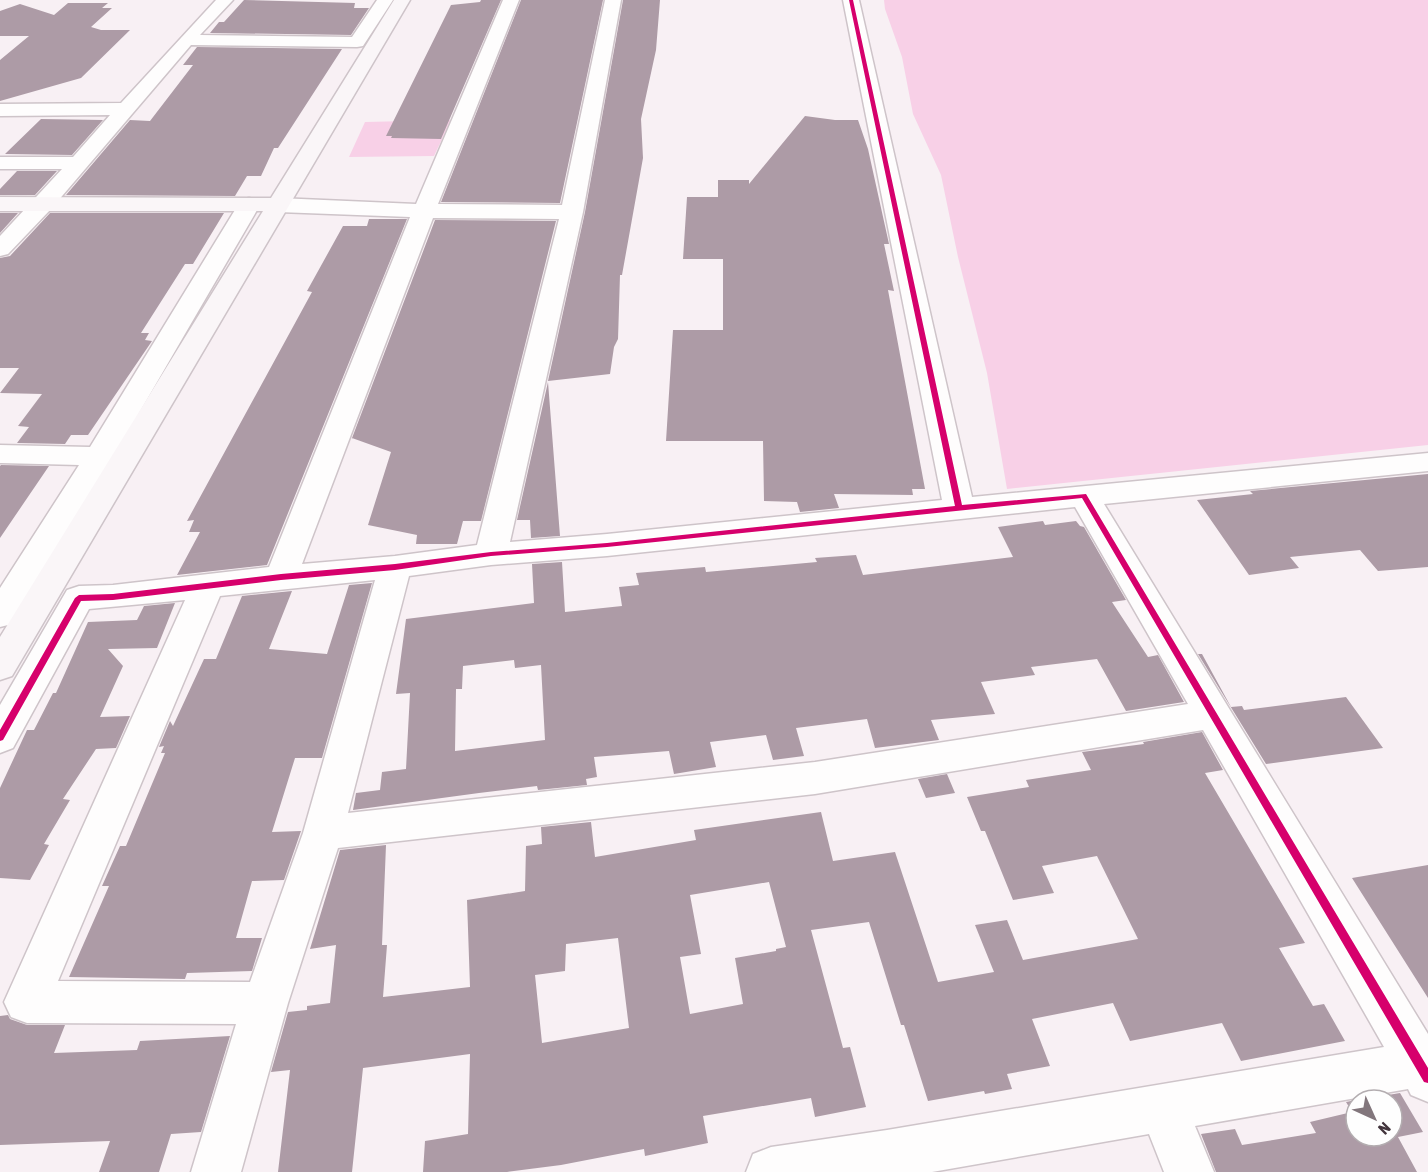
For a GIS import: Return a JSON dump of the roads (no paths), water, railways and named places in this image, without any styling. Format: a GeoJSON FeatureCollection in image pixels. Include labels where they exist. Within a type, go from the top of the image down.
{"type":"FeatureCollection","features":[{"type":"Feature","properties":{"kind":"street"},"geometry":{"type":"LineString","coordinates":[[0,249],[43,204],[186,40],[225,0]]}},
{"type":"Feature","properties":{"kind":"street"},"geometry":{"type":"LineString","coordinates":[[186,40],[357,42],[385,0]]}},
{"type":"Feature","properties":{"kind":"street"},"geometry":{"type":"LineString","coordinates":[[0,667],[402,0]]}},
{"type":"Feature","properties":{"kind":"street"},"geometry":{"type":"LineString","coordinates":[[281,577],[424,211],[511,0]]}},
{"type":"Feature","properties":{"kind":"street"},"geometry":{"type":"LineString","coordinates":[[491,554],[572,212],[614,0]]}},
{"type":"Feature","properties":{"kind":"street"},"geometry":{"type":"LineString","coordinates":[[851,0],[959,508]]}},
{"type":"Feature","properties":{"kind":"street"},"geometry":{"type":"LineString","coordinates":[[0,110],[125,109]]}},
{"type":"Feature","properties":{"kind":"street"},"geometry":{"type":"LineString","coordinates":[[0,163],[78,163]]}},
{"type":"Feature","properties":{"kind":"street"},"geometry":{"type":"LineString","coordinates":[[0,204],[278,205],[424,211],[572,212]]}},
{"type":"Feature","properties":{"kind":"street"},"geometry":{"type":"LineString","coordinates":[[0,615],[99,456],[249,205]]}},
{"type":"Feature","properties":{"kind":"street"},"geometry":{"type":"LineString","coordinates":[[0,454],[99,456]]}},
{"type":"Feature","properties":{"kind":"street"},"geometry":{"type":"LineString","coordinates":[[0,738],[79,597],[113,597],[281,577],[395,567],[491,554],[618,544],[1428,462]]}},
{"type":"Feature","properties":{"kind":"street"},"geometry":{"type":"LineString","coordinates":[[771,1172],[889,1163],[1163,1108],[1424,1071],[1084,496]]}},
{"type":"Feature","properties":{"kind":"street"},"geometry":{"type":"LineString","coordinates":[[216,1172],[265,1003],[323,833],[395,567]]}},
{"type":"Feature","properties":{"kind":"street"},"geometry":{"type":"LineString","coordinates":[[207,586],[27,1002],[265,1003]]}},
{"type":"Feature","properties":{"kind":"street"},"geometry":{"type":"LineString","coordinates":[[323,833],[815,778],[1214,714]]}},
{"type":"Feature","properties":{"kind":"street"},"geometry":{"type":"LineString","coordinates":[[1163,1108],[1189,1172]]}}]}
